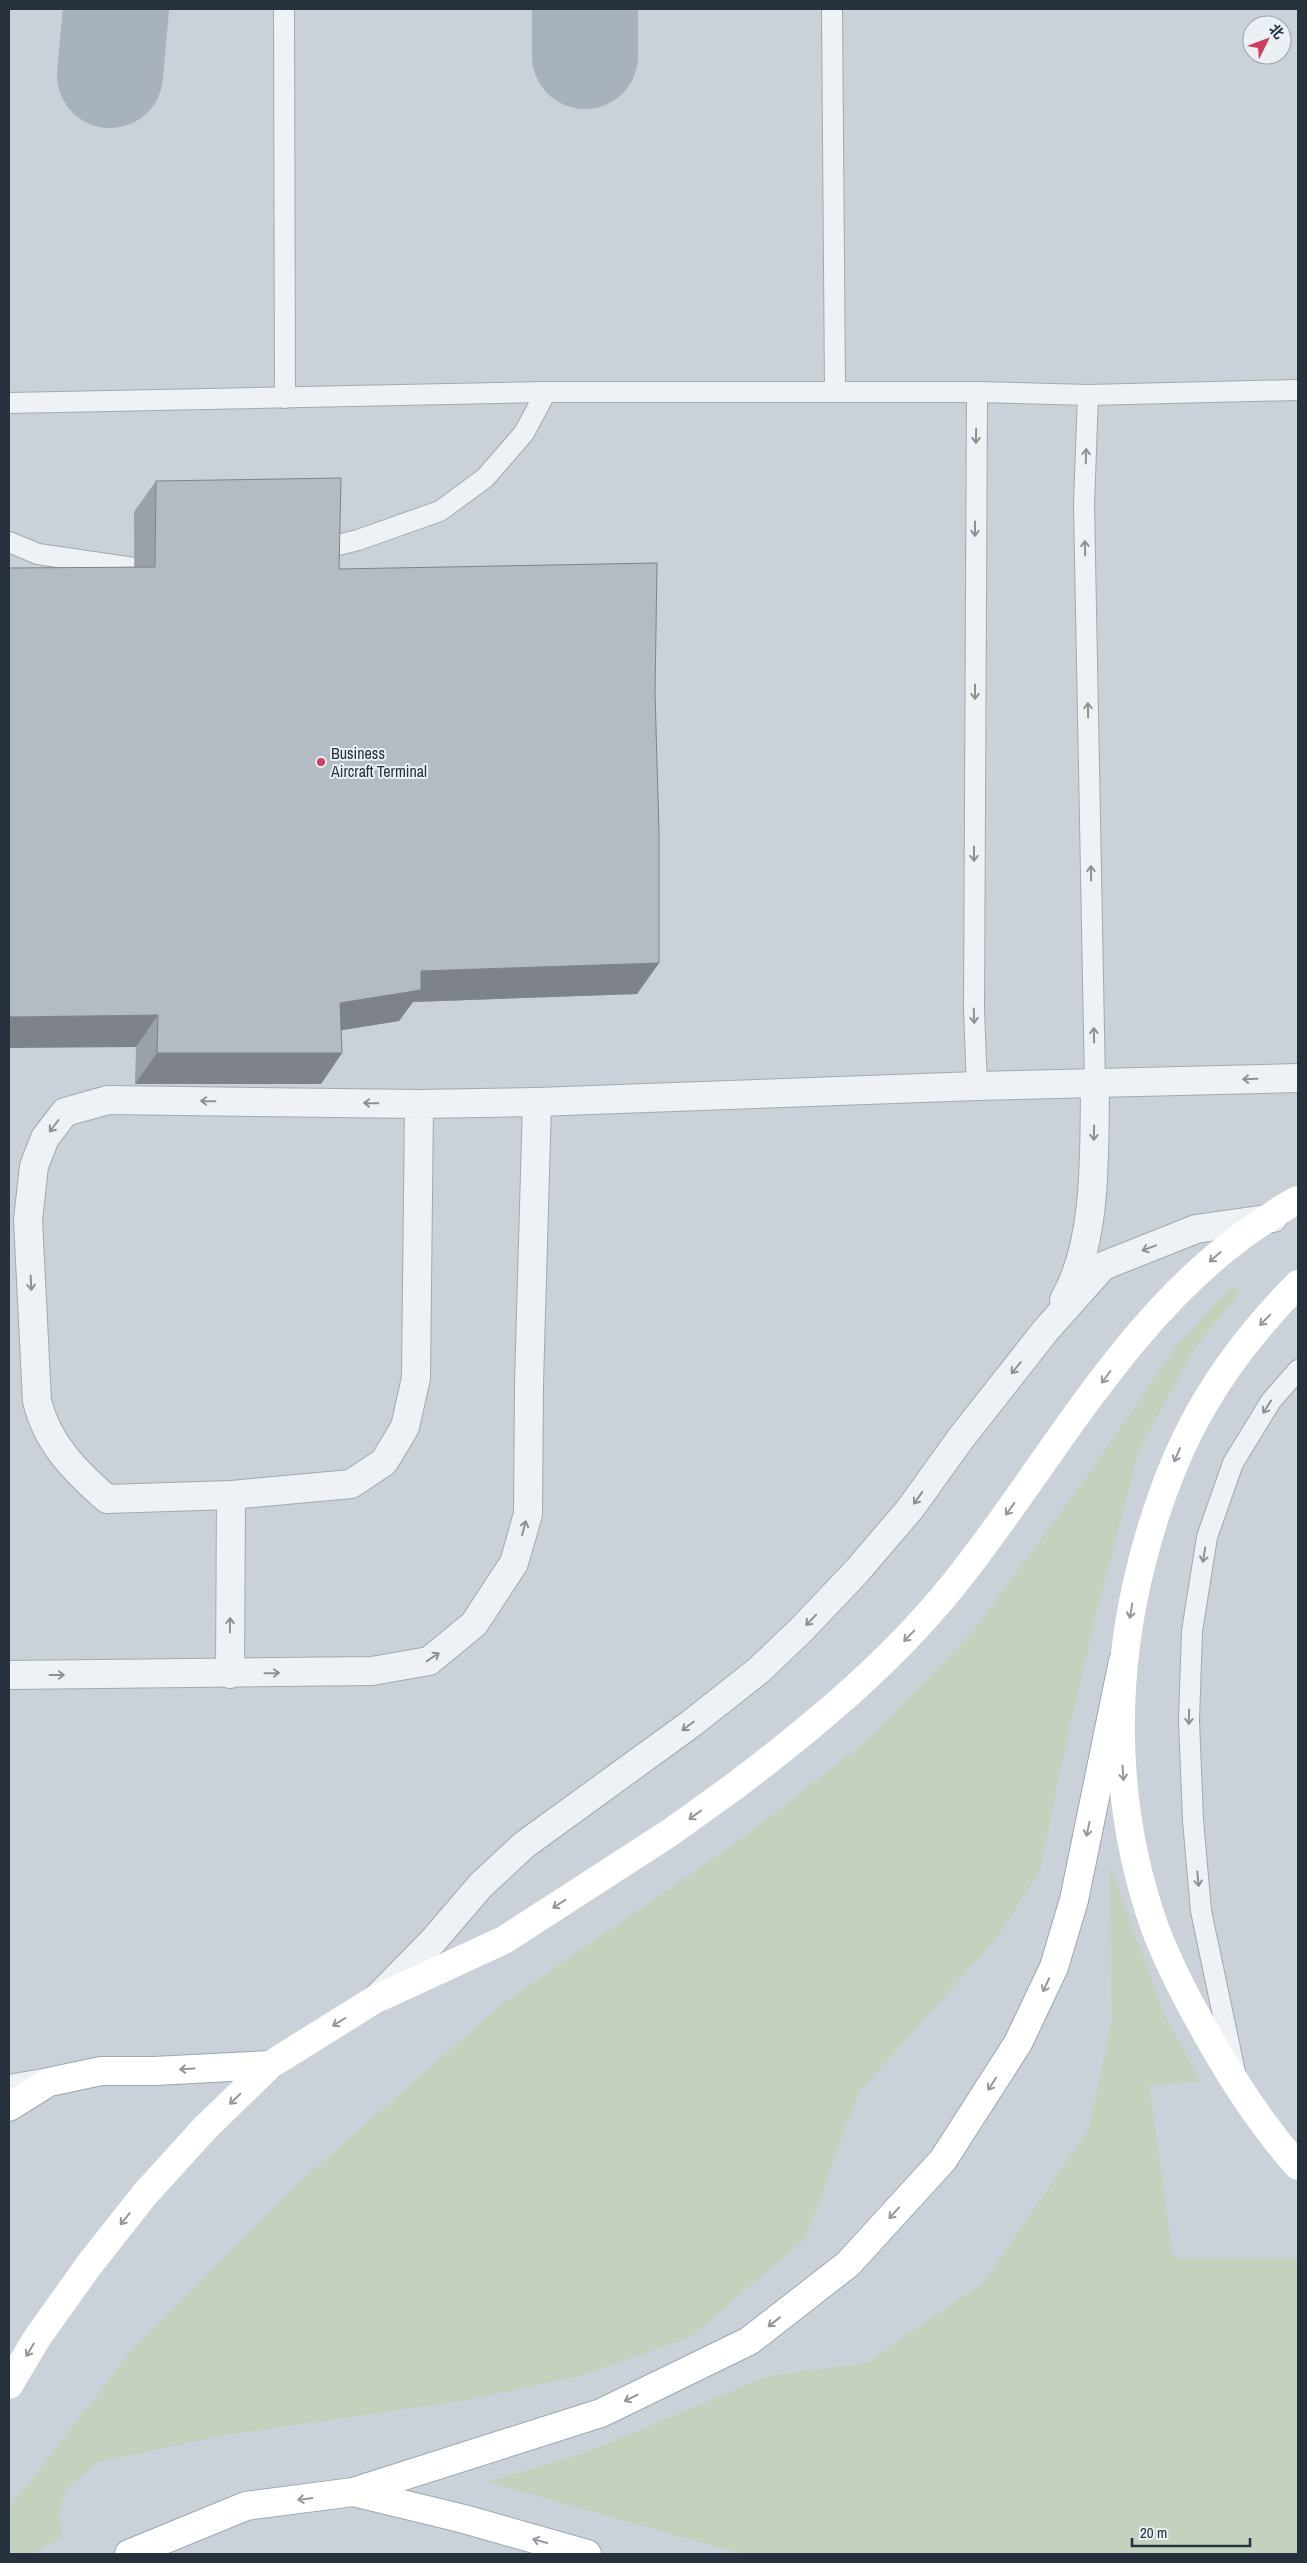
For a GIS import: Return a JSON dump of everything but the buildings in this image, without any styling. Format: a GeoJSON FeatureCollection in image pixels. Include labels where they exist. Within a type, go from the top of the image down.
{"type":"FeatureCollection","features":[{"type":"Feature","properties":{"kind":"main road"},"geometry":{"type":"LineString","coordinates":[[9,2385],[37,2338],[88,2265],[144,2194],[205,2128],[270,2066],[374,2000],[504,1940],[671,1832],[813,1726],[874,1672],[923,1622],[965,1571],[1109,1373],[1185,1284],[1236,1240],[1298,1200]]}},
{"type":"Feature","properties":{"kind":"main road"},"geometry":{"type":"LineString","coordinates":[[131,2553],[246,2506],[353,2492],[601,2413],[749,2341],[848,2264],[942,2160],[1018,2043],[1054,1967],[1074,1900],[1123,1661],[1135,1589],[1153,1520],[1177,1454],[1209,1394],[1246,1341],[1298,1284]]}},
{"type":"Feature","properties":{"kind":"main road"},"geometry":{"type":"LineString","coordinates":[[1123,1661],[1119,1724],[1124,1794],[1134,1851],[1155,1928],[1189,2003],[1238,2090],[1298,2166]]}},
{"type":"Feature","properties":{"kind":"main road"},"geometry":{"type":"LineString","coordinates":[[9,2108],[49,2082],[101,2071],[270,2066]]}},
{"type":"Feature","properties":{"kind":"main road"},"geometry":{"type":"LineString","coordinates":[[353,2492],[464,2519],[587,2554]]}},
{"type":"Feature","properties":{"kind":"street"},"geometry":{"type":"LineString","coordinates":[[419,1104],[416,1378],[405,1427],[384,1462],[351,1484],[232,1495],[107,1499],[78,1474],[64,1457],[42,1421],[37,1401],[28,1220],[34,1166],[45,1138],[64,1112],[108,1100],[419,1104],[537,1102],[977,1086],[1298,1078]]}},
{"type":"Feature","properties":{"kind":"street"},"geometry":{"type":"LineString","coordinates":[[1046,1330],[1072,1286],[1089,1223],[1094,1163],[1095,1084]]}},
{"type":"Feature","properties":{"kind":"street"},"geometry":{"type":"LineString","coordinates":[[9,1675],[372,1671],[429,1661],[474,1624],[514,1563],[528,1514],[529,1384],[537,1102]]}},
{"type":"Feature","properties":{"kind":"street"},"geometry":{"type":"LineString","coordinates":[[374,2000],[433,1941],[481,1884],[524,1845],[692,1723],[759,1670],[802,1629],[857,1571],[910,1509],[961,1438],[1046,1330],[1103,1266],[1196,1229],[1298,1214]]}},
{"type":"Feature","properties":{"kind":"street"},"geometry":{"type":"LineString","coordinates":[[230,1674],[232,1495]]}},
{"type":"Feature","properties":{"kind":"street"},"geometry":{"type":"LineString","coordinates":[[9,2089],[49,2082]]}},
{"type":"Feature","properties":{"kind":"lane"},"geometry":{"type":"LineString","coordinates":[[284,9],[286,398]]}},
{"type":"Feature","properties":{"kind":"lane"},"geometry":{"type":"LineString","coordinates":[[832,9],[835,392]]}},
{"type":"Feature","properties":{"kind":"lane"},"geometry":{"type":"LineString","coordinates":[[9,403],[546,392],[977,392],[1088,394],[1298,390]]}},
{"type":"Feature","properties":{"kind":"lane"},"geometry":{"type":"LineString","coordinates":[[318,550],[358,540],[440,511],[485,478],[524,433],[546,392]]}},
{"type":"Feature","properties":{"kind":"lane"},"geometry":{"type":"LineString","coordinates":[[977,392],[974,1010],[977,1086]]}},
{"type":"Feature","properties":{"kind":"lane"},"geometry":{"type":"LineString","coordinates":[[1088,394],[1084,504],[1095,1084]]}},
{"type":"Feature","properties":{"kind":"lane"},"geometry":{"type":"LineString","coordinates":[[9,542],[38,554],[134,568]]}},
{"type":"Feature","properties":{"kind":"lane"},"geometry":{"type":"LineString","coordinates":[[1238,2090],[1201,1911],[1193,1820],[1188,1720],[1192,1632],[1207,1537],[1233,1462],[1271,1401],[1298,1370]]}},
{"type":"Feature","properties":{"kind":"shaded area"},"geometry":{"type":"Polygon","coordinates":[[[9,9],[1298,9],[1298,2554],[9,2554],[9,9]]]}},
{"type":"Feature","properties":{"kind":"green space"},"geometry":{"type":"Polygon","coordinates":[[[1232,1286],[1240,1293],[1195,1347],[1139,1450],[1094,1622],[1060,1770],[1040,1871],[995,1940],[858,2093],[805,2239],[689,2338],[575,2377],[466,2400],[226,2435],[98,2462],[66,2489],[59,2512],[63,2536],[34,2554],[9,2554],[9,2509],[127,2356],[301,2181],[501,2005],[744,1837],[869,1739],[974,1630],[1086,1478],[1176,1346],[1232,1286]]]}},
{"type":"Feature","properties":{"kind":"green space"},"geometry":{"type":"Polygon","coordinates":[[[1110,1866],[1164,2014],[1201,2082],[1149,2085],[1173,2258],[1298,2258],[1298,2554],[742,2554],[488,2482],[585,2453],[768,2376],[866,2363],[983,2283],[1089,2129],[1112,2021],[1110,1866]]]}},
{"type":"Feature","properties":{"kind":"taxiway"},"geometry":{"type":"LineString","coordinates":[[110,75],[116,9]]}},
{"type":"Feature","properties":{"kind":"taxiway"},"geometry":{"type":"LineString","coordinates":[[585,9],[585,56]]}},
{"type":"Feature","properties":{"kind":"place","name":"Business Aircraft Terminal"},"geometry":{"type":"Point","coordinates":[321,762]}}]}
